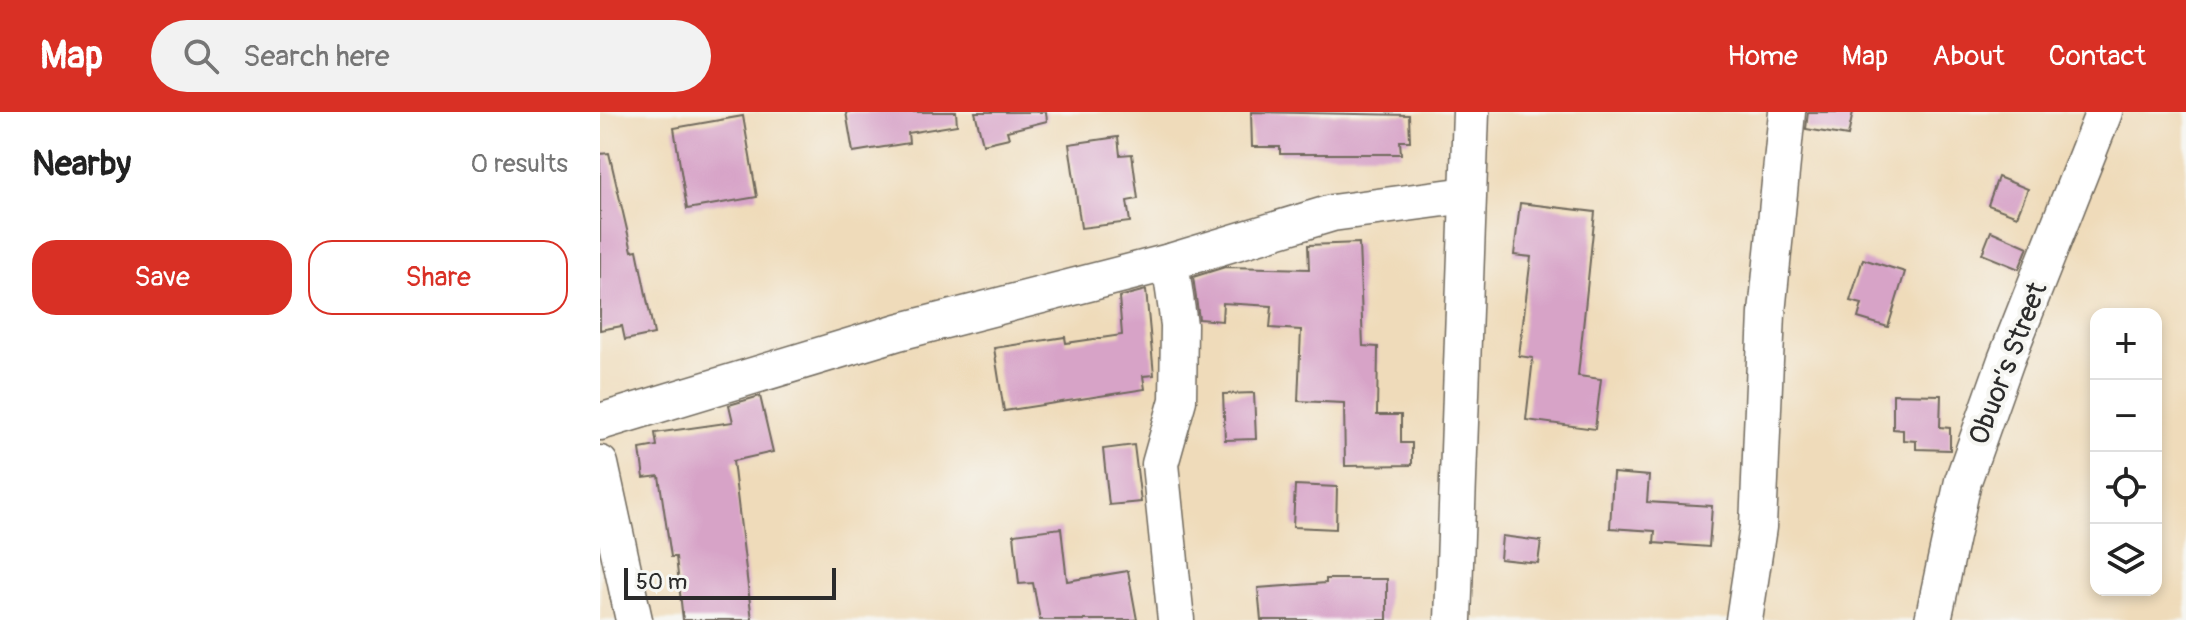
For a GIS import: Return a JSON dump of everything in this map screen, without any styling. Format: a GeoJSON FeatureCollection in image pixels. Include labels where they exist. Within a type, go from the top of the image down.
{"type":"FeatureCollection","features":[{"type":"Feature","properties":{"kind":"street"},"geometry":{"type":"LineString","coordinates":[[1453,620],[1471,112]]}},
{"type":"Feature","properties":{"kind":"street"},"geometry":{"type":"LineString","coordinates":[[1744,620],[1758,527],[1767,313],[1787,112]]}},
{"type":"Feature","properties":{"kind":"street","name":"Obuor’s Street"},"geometry":{"type":"LineString","coordinates":[[1933,620],[1963,481],[2006,360],[2104,112]]}},
{"type":"Feature","properties":{"kind":"street"},"geometry":{"type":"LineString","coordinates":[[600,422],[898,332],[1170,262],[1332,213],[1467,195]]}},
{"type":"Feature","properties":{"kind":"street"},"geometry":{"type":"LineString","coordinates":[[1170,262],[1179,325],[1178,400],[1160,464],[1176,620]]}},
{"type":"Feature","properties":{"kind":"street"},"geometry":{"type":"LineString","coordinates":[[600,464],[634,620]]}},
{"type":"Feature","properties":{"kind":"building"},"geometry":{"type":"Polygon","coordinates":[[[846,112],[956,112],[957,125],[908,133],[909,143],[853,152],[846,112]]]}},
{"type":"Feature","properties":{"kind":"building"},"geometry":{"type":"Polygon","coordinates":[[[975,112],[1046,112],[1047,121],[1007,131],[1009,138],[983,144],[975,112]]]}},
{"type":"Feature","properties":{"kind":"building"},"geometry":{"type":"Polygon","coordinates":[[[1251,112],[1409,115],[1410,141],[1400,141],[1401,154],[1280,154],[1280,147],[1252,147],[1251,112]]]}},
{"type":"Feature","properties":{"kind":"building"},"geometry":{"type":"Polygon","coordinates":[[[1808,112],[1853,112],[1848,136],[1806,129],[1808,112]]]}},
{"type":"Feature","properties":{"kind":"building"},"geometry":{"type":"Polygon","coordinates":[[[743,116],[757,197],[687,209],[674,128],[743,116]]]}},
{"type":"Feature","properties":{"kind":"building"},"geometry":{"type":"Polygon","coordinates":[[[1118,137],[1120,155],[1132,154],[1138,199],[1127,201],[1130,222],[1081,228],[1069,144],[1118,137]]]}},
{"type":"Feature","properties":{"kind":"building"},"geometry":{"type":"Polygon","coordinates":[[[609,153],[632,251],[637,250],[654,334],[625,340],[622,326],[600,330],[600,154],[609,153]]]}},
{"type":"Feature","properties":{"kind":"building"},"geometry":{"type":"Polygon","coordinates":[[[1998,177],[2028,189],[2017,216],[1988,205],[1998,177]]]}},
{"type":"Feature","properties":{"kind":"building"},"geometry":{"type":"Polygon","coordinates":[[[1520,203],[1595,212],[1578,376],[1601,379],[1595,429],[1526,420],[1533,358],[1519,356],[1531,257],[1514,255],[1520,203]]]}},
{"type":"Feature","properties":{"kind":"building"},"geometry":{"type":"Polygon","coordinates":[[[1991,231],[2028,247],[2019,269],[1982,254],[1991,231]]]}},
{"type":"Feature","properties":{"kind":"building"},"geometry":{"type":"Polygon","coordinates":[[[1359,243],[1363,346],[1378,347],[1377,415],[1401,415],[1401,443],[1412,443],[1412,465],[1345,466],[1344,403],[1298,401],[1301,330],[1270,328],[1272,306],[1223,303],[1222,321],[1199,319],[1193,277],[1225,267],[1309,269],[1308,245],[1359,243]]]}},
{"type":"Feature","properties":{"kind":"building"},"geometry":{"type":"Polygon","coordinates":[[[1863,259],[1905,272],[1888,327],[1858,318],[1862,304],[1850,301],[1863,259]]]}},
{"type":"Feature","properties":{"kind":"building"},"geometry":{"type":"Polygon","coordinates":[[[1146,290],[1154,375],[1143,376],[1145,389],[1004,411],[994,348],[1065,337],[1066,343],[1122,335],[1119,297],[1146,290]]]}},
{"type":"Feature","properties":{"kind":"building"},"geometry":{"type":"Polygon","coordinates":[[[1254,393],[1256,439],[1225,440],[1223,394],[1254,393]]]}},
{"type":"Feature","properties":{"kind":"building"},"geometry":{"type":"Polygon","coordinates":[[[1893,394],[1941,395],[1940,427],[1950,428],[1950,450],[1916,449],[1916,441],[1903,440],[1903,430],[1893,429],[1893,394]]]}},
{"type":"Feature","properties":{"kind":"building"},"geometry":{"type":"Polygon","coordinates":[[[760,396],[773,452],[733,461],[752,620],[683,620],[676,557],[671,557],[659,476],[644,478],[640,449],[657,446],[655,433],[733,422],[729,405],[760,396]]]}},
{"type":"Feature","properties":{"kind":"building"},"geometry":{"type":"Polygon","coordinates":[[[1134,445],[1141,502],[1109,505],[1103,449],[1134,445]]]}},
{"type":"Feature","properties":{"kind":"building"},"geometry":{"type":"Polygon","coordinates":[[[1613,473],[1649,476],[1647,502],[1712,506],[1709,547],[1654,543],[1655,531],[1610,528],[1613,473]]]}},
{"type":"Feature","properties":{"kind":"building"},"geometry":{"type":"Polygon","coordinates":[[[1295,485],[1337,487],[1336,529],[1293,527],[1295,485]]]}},
{"type":"Feature","properties":{"kind":"building"},"geometry":{"type":"Polygon","coordinates":[[[1061,528],[1067,581],[1128,571],[1137,620],[1040,620],[1033,583],[1019,584],[1014,534],[1061,528]]]}},
{"type":"Feature","properties":{"kind":"building"},"geometry":{"type":"Polygon","coordinates":[[[1502,536],[1541,541],[1538,563],[1500,559],[1502,536]]]}},
{"type":"Feature","properties":{"kind":"building"},"geometry":{"type":"Polygon","coordinates":[[[1326,579],[1387,579],[1387,620],[1261,620],[1258,588],[1326,583],[1326,579]]]}}]}
